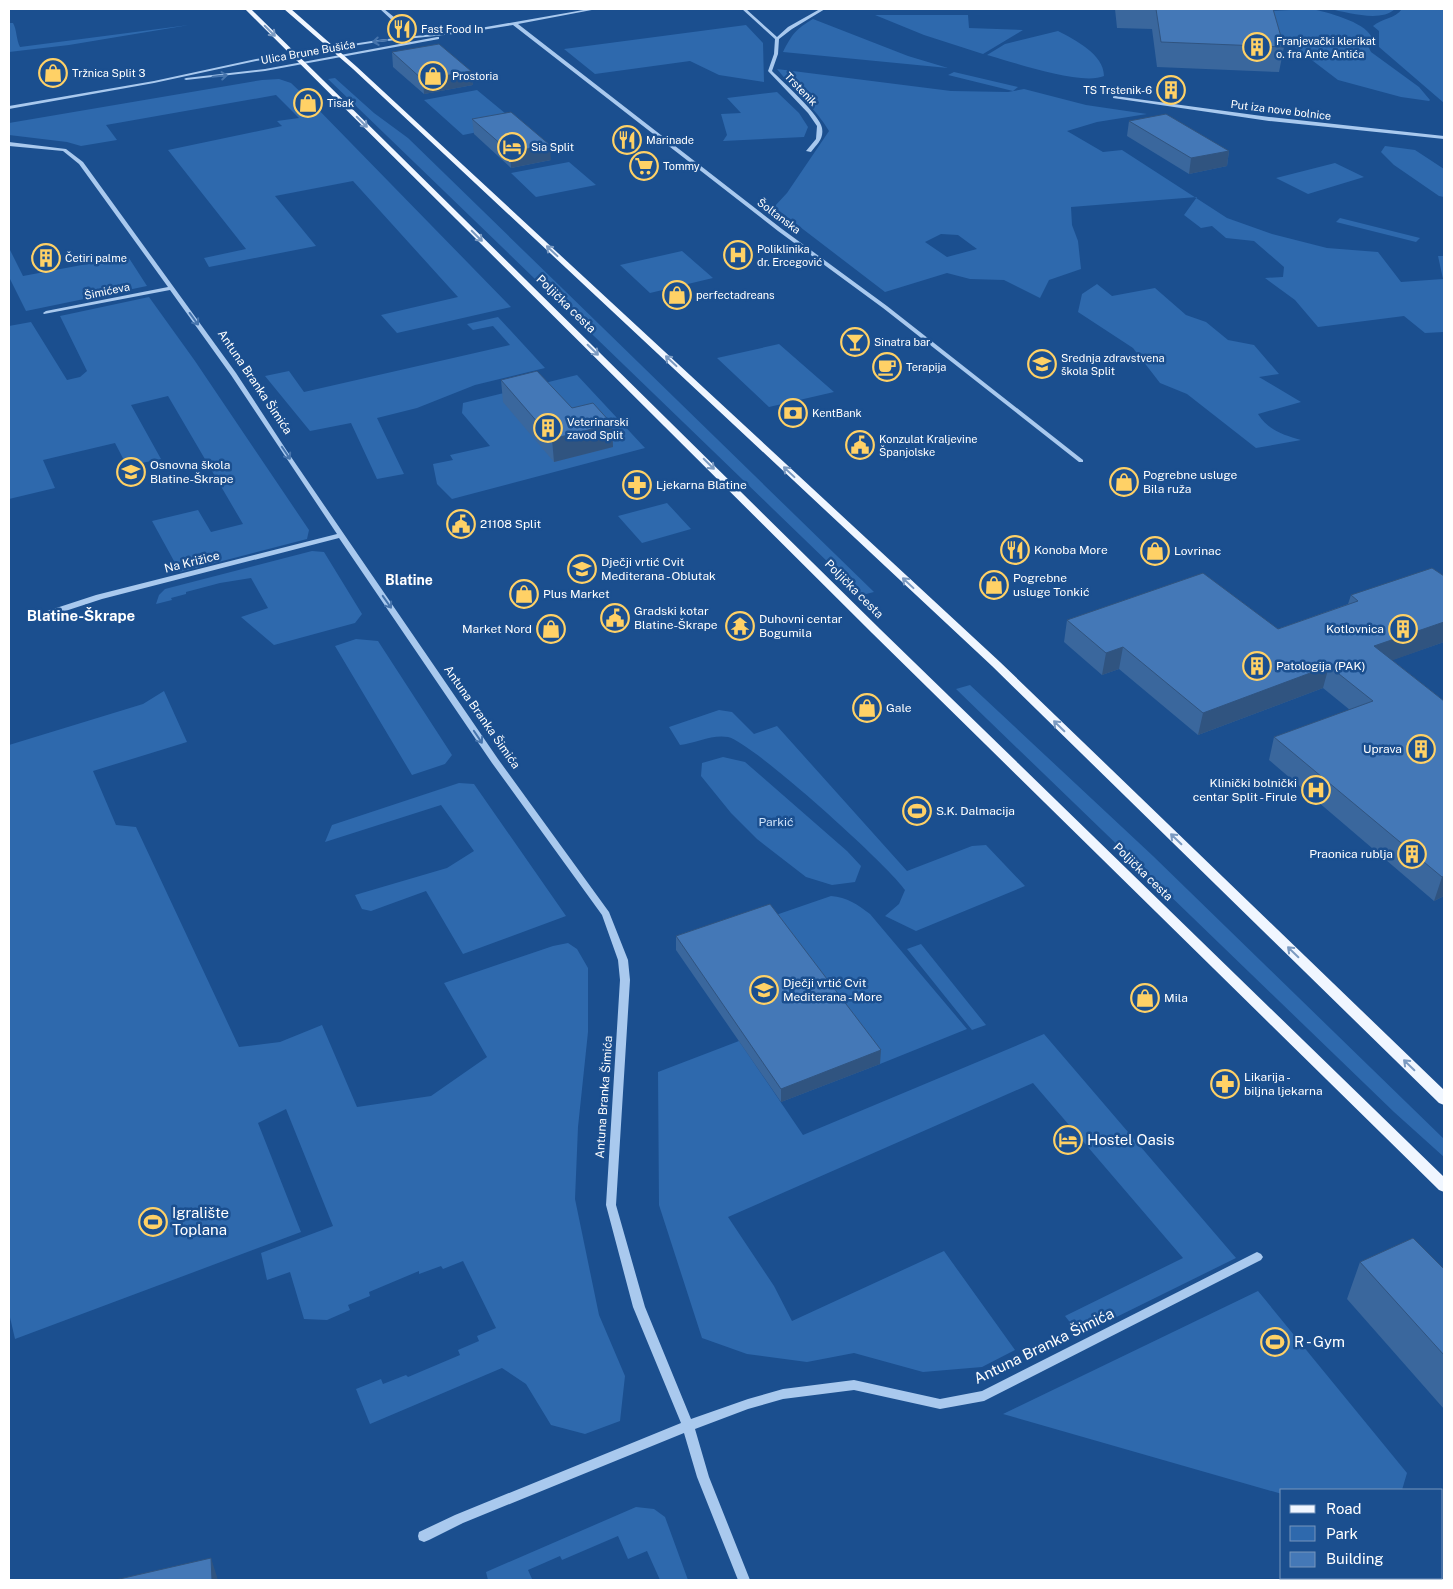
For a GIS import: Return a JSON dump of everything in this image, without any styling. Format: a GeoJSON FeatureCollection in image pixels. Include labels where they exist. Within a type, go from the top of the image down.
{"type":"FeatureCollection","features":[{"type":"Feature","properties":{"kind":"main road","name":"Poljička cesta"},"geometry":{"type":"LineString","coordinates":[[248,9],[870,624],[1444,1186]]}},
{"type":"Feature","properties":{"kind":"main road"},"geometry":{"type":"LineString","coordinates":[[287,9],[342,57],[675,364],[996,664],[1444,1099]]}},
{"type":"Feature","properties":{"kind":"street"},"geometry":{"type":"LineString","coordinates":[[382,9],[397,22]]}},
{"type":"Feature","properties":{"kind":"street","name":"Ulica Brune Bušića"},"geometry":{"type":"LineString","coordinates":[[9,108],[154,82],[222,66],[292,54],[463,32],[595,9]]}},
{"type":"Feature","properties":{"kind":"street"},"geometry":{"type":"LineString","coordinates":[[744,9],[777,39],[790,28],[822,9]]}},
{"type":"Feature","properties":{"kind":"street","name":"Šoltanska"},"geometry":{"type":"LineString","coordinates":[[514,23],[780,230],[885,307],[1080,461]]}},
{"type":"Feature","properties":{"kind":"street","name":"Ulica Brune Bušića"},"geometry":{"type":"LineString","coordinates":[[154,82],[252,72],[425,42],[463,32]]}},
{"type":"Feature","properties":{"kind":"street","name":"Trstenik"},"geometry":{"type":"LineString","coordinates":[[777,39],[776,54],[770,71],[810,112],[820,126],[819,138],[809,151]]}},
{"type":"Feature","properties":{"kind":"street","name":"Put iza nove bolnice"},"geometry":{"type":"LineString","coordinates":[[1115,98],[1260,118],[1444,138]]}},
{"type":"Feature","properties":{"kind":"street","name":"Antuna Branka Šimića"},"geometry":{"type":"LineString","coordinates":[[9,144],[64,150],[81,163],[234,374],[494,762],[606,914],[623,960],[625,980],[611,1205],[640,1307],[688,1426],[703,1476],[744,1580]]}},
{"type":"Feature","properties":{"kind":"street","name":"Šimićeva"},"geometry":{"type":"LineString","coordinates":[[46,314],[172,288]]}},
{"type":"Feature","properties":{"kind":"street","name":"Na Križice"},"geometry":{"type":"LineString","coordinates":[[47,614],[99,597],[342,536]]}},
{"type":"Feature","properties":{"kind":"street","name":"Antuna Branka Šimića"},"geometry":{"type":"LineString","coordinates":[[688,1426],[748,1404],[783,1394],[854,1385],[940,1404],[984,1396],[1257,1257]]}},
{"type":"Feature","properties":{"kind":"street"},"geometry":{"type":"LineString","coordinates":[[424,1536],[459,1519],[688,1426]]}},
{"type":"Feature","properties":{"kind":"green space"},"geometry":{"type":"Polygon","coordinates":[[[1312,9],[1344,18],[1361,26],[1371,36],[1368,46],[1371,52],[1419,87],[1430,100],[1401,97],[1338,80],[1254,16],[1269,11],[1312,9]]]}},
{"type":"Feature","properties":{"kind":"green space"},"geometry":{"type":"Polygon","coordinates":[[[1329,9],[1395,9],[1389,13],[1373,16],[1329,9]]]}},
{"type":"Feature","properties":{"kind":"green space"},"geometry":{"type":"Polygon","coordinates":[[[1402,9],[1444,9],[1444,103],[1379,47],[1379,31],[1373,26],[1396,15],[1402,9]]]}},
{"type":"Feature","properties":{"kind":"green space"},"geometry":{"type":"Polygon","coordinates":[[[875,15],[968,15],[969,28],[1023,30],[983,54],[924,35],[875,15]]]}},
{"type":"Feature","properties":{"kind":"green space"},"geometry":{"type":"Polygon","coordinates":[[[813,19],[908,56],[948,68],[783,52],[795,32],[813,19]]]}},
{"type":"Feature","properties":{"kind":"green space"},"geometry":{"type":"Polygon","coordinates":[[[9,23],[13,23],[20,47],[189,25],[69,45],[9,52],[9,23]]]}},
{"type":"Feature","properties":{"kind":"green space"},"geometry":{"type":"Polygon","coordinates":[[[746,25],[763,43],[764,82],[719,75],[690,61],[595,74],[564,49],[746,25]]]}},
{"type":"Feature","properties":{"kind":"green space"},"geometry":{"type":"Polygon","coordinates":[[[1058,31],[1080,43],[1094,54],[1103,68],[1104,76],[1080,78],[1064,76],[987,55],[1005,44],[1058,31]]]}},
{"type":"Feature","properties":{"kind":"green space"},"geometry":{"type":"Polygon","coordinates":[[[777,69],[951,91],[1008,92],[1024,89],[1086,105],[1147,114],[1097,122],[1067,131],[1103,152],[1122,150],[1195,197],[1071,207],[1072,225],[1078,241],[1081,269],[1049,280],[1040,298],[1004,280],[970,279],[947,273],[885,292],[774,207],[787,193],[829,131],[811,107],[777,69]],[[941,234],[925,242],[947,257],[977,249],[958,235],[941,234]]]}},
{"type":"Feature","properties":{"kind":"green space"},"geometry":{"type":"Polygon","coordinates":[[[954,72],[1018,87],[1013,91],[948,75],[954,72]]]}},
{"type":"Feature","properties":{"kind":"green space"},"geometry":{"type":"Polygon","coordinates":[[[335,78],[374,113],[408,138],[874,592],[862,595],[328,79],[335,78]]]}},
{"type":"Feature","properties":{"kind":"green space"},"geometry":{"type":"Polygon","coordinates":[[[279,79],[291,83],[310,101],[511,307],[397,333],[381,315],[458,297],[353,181],[275,196],[316,246],[209,267],[204,258],[246,249],[168,150],[282,126],[277,121],[299,118],[276,95],[106,125],[117,140],[81,146],[67,142],[9,135],[9,123],[262,80],[279,79]]]}},
{"type":"Feature","properties":{"kind":"green space"},"geometry":{"type":"Polygon","coordinates":[[[477,90],[518,124],[463,135],[424,100],[477,90]]]}},
{"type":"Feature","properties":{"kind":"green space"},"geometry":{"type":"Polygon","coordinates":[[[777,92],[799,113],[808,127],[804,137],[723,141],[727,135],[721,114],[741,113],[727,98],[777,92]]]}},
{"type":"Feature","properties":{"kind":"green space"},"geometry":{"type":"Polygon","coordinates":[[[1385,146],[1415,150],[1444,169],[1444,197],[1439,196],[1394,165],[1381,152],[1385,146]]]}},
{"type":"Feature","properties":{"kind":"green space"},"geometry":{"type":"Polygon","coordinates":[[[569,162],[596,185],[536,197],[511,173],[569,162]]]}},
{"type":"Feature","properties":{"kind":"green space"},"geometry":{"type":"Polygon","coordinates":[[[1335,163],[1364,177],[1308,194],[1276,178],[1335,163]]]}},
{"type":"Feature","properties":{"kind":"green space"},"geometry":{"type":"Polygon","coordinates":[[[1196,198],[1227,218],[1272,234],[1327,248],[1378,252],[1401,282],[1443,279],[1438,256],[1444,256],[1444,332],[1425,333],[1404,316],[1318,327],[1295,300],[1265,278],[1283,277],[1284,267],[1254,241],[1226,238],[1212,226],[1201,228],[1184,215],[1196,198]]]}},
{"type":"Feature","properties":{"kind":"green space"},"geometry":{"type":"Polygon","coordinates":[[[1340,218],[1420,238],[1416,242],[1336,222],[1340,218]]]}},
{"type":"Feature","properties":{"kind":"green space"},"geometry":{"type":"Polygon","coordinates":[[[9,248],[23,276],[127,255],[147,286],[26,311],[9,277],[9,248]]]}},
{"type":"Feature","properties":{"kind":"green space"},"geometry":{"type":"Polygon","coordinates":[[[682,251],[713,278],[650,293],[620,265],[682,251]]]}},
{"type":"Feature","properties":{"kind":"green space"},"geometry":{"type":"Polygon","coordinates":[[[1097,284],[1112,296],[1155,288],[1186,315],[1206,322],[1228,340],[1254,345],[1279,374],[1259,377],[1301,402],[1258,414],[1271,428],[1301,440],[1256,448],[1187,394],[1160,383],[1133,348],[1078,312],[1082,294],[1097,284]]]}},
{"type":"Feature","properties":{"kind":"green space"},"geometry":{"type":"Polygon","coordinates":[[[149,297],[195,361],[309,530],[307,539],[180,572],[152,521],[198,510],[211,532],[243,524],[168,396],[131,405],[161,459],[127,466],[115,443],[43,460],[55,488],[9,499],[9,326],[31,322],[67,380],[80,377],[87,371],[60,316],[149,297]]]}},
{"type":"Feature","properties":{"kind":"green space"},"geometry":{"type":"Polygon","coordinates":[[[498,317],[545,368],[475,385],[417,408],[377,418],[404,474],[377,479],[351,423],[310,431],[265,376],[289,371],[304,392],[510,345],[493,326],[473,330],[467,324],[498,317]]]}},
{"type":"Feature","properties":{"kind":"green space"},"geometry":{"type":"Polygon","coordinates":[[[779,344],[834,392],[769,407],[717,358],[779,344]]]}},
{"type":"Feature","properties":{"kind":"green space"},"geometry":{"type":"Polygon","coordinates":[[[577,375],[645,448],[452,499],[437,484],[433,464],[453,460],[450,455],[490,446],[462,413],[463,403],[577,375]]]}},
{"type":"Feature","properties":{"kind":"green space"},"geometry":{"type":"Polygon","coordinates":[[[667,503],[691,529],[642,543],[618,516],[667,503]]]}},
{"type":"Feature","properties":{"kind":"green space"},"geometry":{"type":"Polygon","coordinates":[[[312,551],[324,552],[362,614],[355,623],[274,645],[241,617],[268,608],[251,578],[220,583],[186,592],[186,594],[171,598],[172,600],[156,604],[159,595],[165,589],[312,551]]]}},
{"type":"Feature","properties":{"kind":"green space"},"geometry":{"type":"Polygon","coordinates":[[[356,639],[378,641],[452,755],[445,764],[412,775],[335,646],[356,639]]]}},
{"type":"Feature","properties":{"kind":"green space"},"geometry":{"type":"Polygon","coordinates":[[[970,685],[1153,856],[1444,1139],[1444,1157],[1394,1112],[956,689],[970,685]]]}},
{"type":"Feature","properties":{"kind":"green space"},"geometry":{"type":"Polygon","coordinates":[[[164,691],[187,742],[93,771],[116,825],[136,827],[239,1047],[280,1042],[322,1025],[357,1107],[431,1096],[487,1057],[444,983],[553,946],[568,943],[577,949],[588,968],[588,1032],[578,1127],[575,1199],[599,1315],[625,1376],[620,1421],[585,1434],[551,1425],[526,1384],[502,1368],[370,1424],[356,1389],[381,1379],[383,1384],[406,1375],[408,1377],[460,1355],[458,1350],[479,1341],[477,1336],[496,1328],[463,1261],[443,1269],[441,1266],[419,1274],[419,1271],[369,1292],[370,1296],[348,1305],[350,1310],[327,1320],[304,1319],[290,1272],[267,1280],[261,1253],[333,1226],[286,1109],[258,1123],[301,1232],[15,1339],[9,1313],[9,745],[143,704],[164,691]]]}},
{"type":"Feature","properties":{"kind":"green space"},"geometry":{"type":"Polygon","coordinates":[[[719,710],[732,712],[754,734],[777,726],[907,871],[972,846],[986,845],[1025,886],[916,931],[885,916],[899,904],[905,890],[874,857],[820,806],[742,744],[722,736],[680,745],[669,727],[719,710]]]}},
{"type":"Feature","properties":{"kind":"green space","name":"Parkić"},"geometry":{"type":"Polygon","coordinates":[[[723,757],[745,762],[847,851],[861,866],[855,882],[832,885],[806,877],[757,839],[731,813],[701,776],[702,763],[723,757]]]}},
{"type":"Feature","properties":{"kind":"green space"},"geometry":{"type":"Polygon","coordinates":[[[459,783],[474,784],[566,916],[463,954],[426,891],[371,911],[362,909],[355,895],[447,868],[474,851],[441,805],[325,842],[332,825],[459,783]]]}},
{"type":"Feature","properties":{"kind":"green space"},"geometry":{"type":"Polygon","coordinates":[[[831,896],[847,900],[870,914],[967,1029],[880,1064],[770,917],[831,896]]]}},
{"type":"Feature","properties":{"kind":"green space"},"geometry":{"type":"Polygon","coordinates":[[[921,944],[986,1025],[972,1030],[907,949],[921,944]]]}},
{"type":"Feature","properties":{"kind":"green space"},"geometry":{"type":"Polygon","coordinates":[[[1044,1034],[1236,1258],[1080,1335],[1065,1316],[1183,1258],[1033,1083],[728,1217],[774,1286],[792,1321],[944,1251],[1015,1350],[982,1367],[923,1372],[854,1353],[807,1362],[747,1354],[702,1338],[659,1205],[658,1072],[739,1041],[803,1135],[1044,1034]]]}},
{"type":"Feature","properties":{"kind":"green space"},"geometry":{"type":"Polygon","coordinates":[[[1258,1291],[1407,1473],[1402,1489],[1280,1489],[1280,1493],[1003,1414],[1258,1291]]]}},
{"type":"Feature","properties":{"kind":"green space"},"geometry":{"type":"Polygon","coordinates":[[[636,1507],[654,1509],[665,1517],[688,1580],[660,1580],[647,1551],[628,1559],[618,1536],[562,1560],[560,1556],[528,1570],[532,1579],[488,1580],[486,1572],[636,1507]]]}},
{"type":"Feature","properties":{"kind":"building"},"geometry":{"type":"Polygon","coordinates":[[[1156,9],[1273,9],[1284,47],[1161,42],[1156,9]]]}},
{"type":"Feature","properties":{"kind":"building"},"geometry":{"type":"Polygon","coordinates":[[[439,44],[471,71],[423,80],[392,52],[439,44]]]}},
{"type":"Feature","properties":{"kind":"building"},"geometry":{"type":"Polygon","coordinates":[[[511,112],[550,145],[510,152],[472,119],[511,112]]]}},
{"type":"Feature","properties":{"kind":"building"},"geometry":{"type":"Polygon","coordinates":[[[1166,114],[1229,151],[1191,158],[1129,121],[1166,114]]]}},
{"type":"Feature","properties":{"kind":"building"},"geometry":{"type":"Polygon","coordinates":[[[537,371],[572,408],[593,403],[612,424],[552,439],[501,380],[537,371]]]}},
{"type":"Feature","properties":{"kind":"building"},"geometry":{"type":"Polygon","coordinates":[[[1432,568],[1444,576],[1444,622],[1374,646],[1444,701],[1444,876],[1442,877],[1274,737],[1373,701],[1329,666],[1203,713],[1123,647],[1106,653],[1067,620],[1203,573],[1278,629],[1358,601],[1351,595],[1432,568]]]}},
{"type":"Feature","properties":{"kind":"building","name":"Dječji vrtić Cvit Mediterana - More"},"geometry":{"type":"Polygon","coordinates":[[[770,904],[881,1050],[781,1089],[676,936],[770,904]]]}},
{"type":"Feature","properties":{"kind":"building"},"geometry":{"type":"Polygon","coordinates":[[[1413,1238],[1444,1269],[1444,1355],[1360,1262],[1413,1238]]]}},
{"type":"Feature","properties":{"kind":"building"},"geometry":{"type":"Polygon","coordinates":[[[211,1558],[212,1580],[115,1580],[211,1558]]]}},
{"type":"Feature","properties":{"kind":"place","name":"Fast Food In"},"geometry":{"type":"Point","coordinates":[402,29]}},
{"type":"Feature","properties":{"kind":"place","name":"Franjevački klerikat o. fra Ante Antića"},"geometry":{"type":"Point","coordinates":[1257,47]}},
{"type":"Feature","properties":{"kind":"place","name":"Tržnica Split 3"},"geometry":{"type":"Point","coordinates":[53,73]}},
{"type":"Feature","properties":{"kind":"place","name":"Prostoria"},"geometry":{"type":"Point","coordinates":[433,76]}},
{"type":"Feature","properties":{"kind":"place","name":"TS Trstenik-6"},"geometry":{"type":"Point","coordinates":[1171,90]}},
{"type":"Feature","properties":{"kind":"place","name":"Tisak"},"geometry":{"type":"Point","coordinates":[308,103]}},
{"type":"Feature","properties":{"kind":"place","name":"Marinade"},"geometry":{"type":"Point","coordinates":[627,140]}},
{"type":"Feature","properties":{"kind":"place","name":"Sia Split"},"geometry":{"type":"Point","coordinates":[512,147]}},
{"type":"Feature","properties":{"kind":"place","name":"Tommy"},"geometry":{"type":"Point","coordinates":[644,166]}},
{"type":"Feature","properties":{"kind":"place","name":"Poliklinika dr. Ercegović"},"geometry":{"type":"Point","coordinates":[738,255]}},
{"type":"Feature","properties":{"kind":"place","name":"Četiri palme"},"geometry":{"type":"Point","coordinates":[46,258]}},
{"type":"Feature","properties":{"kind":"place","name":"perfectadreans"},"geometry":{"type":"Point","coordinates":[677,295]}},
{"type":"Feature","properties":{"kind":"place","name":"Sinatra bar"},"geometry":{"type":"Point","coordinates":[855,342]}},
{"type":"Feature","properties":{"kind":"place","name":"Srednja zdravstvena škola Split"},"geometry":{"type":"Point","coordinates":[1042,364]}},
{"type":"Feature","properties":{"kind":"place","name":"Terapija"},"geometry":{"type":"Point","coordinates":[887,367]}},
{"type":"Feature","properties":{"kind":"place","name":"KentBank"},"geometry":{"type":"Point","coordinates":[793,413]}},
{"type":"Feature","properties":{"kind":"place","name":"Veterinarski zavod Split"},"geometry":{"type":"Point","coordinates":[548,428]}},
{"type":"Feature","properties":{"kind":"place","name":"Konzulat Kraljevine Španjolske"},"geometry":{"type":"Point","coordinates":[860,445]}},
{"type":"Feature","properties":{"kind":"place","name":"Osnovna škola Blatine-Škrape"},"geometry":{"type":"Point","coordinates":[131,472]}},
{"type":"Feature","properties":{"kind":"place","name":"Pogrebne usluge Bila ruža"},"geometry":{"type":"Point","coordinates":[1124,482]}},
{"type":"Feature","properties":{"kind":"place","name":"Ljekarna Blatine"},"geometry":{"type":"Point","coordinates":[637,485]}},
{"type":"Feature","properties":{"kind":"place","name":"21108 Split"},"geometry":{"type":"Point","coordinates":[461,524]}},
{"type":"Feature","properties":{"kind":"place","name":"Konoba More"},"geometry":{"type":"Point","coordinates":[1015,550]}},
{"type":"Feature","properties":{"kind":"place","name":"Lovrinac"},"geometry":{"type":"Point","coordinates":[1155,551]}},
{"type":"Feature","properties":{"kind":"place","name":"Dječji vrtić Cvit Mediterana - Oblutak"},"geometry":{"type":"Point","coordinates":[582,569]}},
{"type":"Feature","properties":{"kind":"place","name":"Pogrebne usluge Tonkić"},"geometry":{"type":"Point","coordinates":[994,585]}},
{"type":"Feature","properties":{"kind":"place","name":"Plus Market"},"geometry":{"type":"Point","coordinates":[524,594]}},
{"type":"Feature","properties":{"kind":"place","name":"Gradski kotar Blatine-Škrape"},"geometry":{"type":"Point","coordinates":[615,618]}},
{"type":"Feature","properties":{"kind":"place","name":"Duhovni centar Bogumila"},"geometry":{"type":"Point","coordinates":[740,626]}},
{"type":"Feature","properties":{"kind":"place","name":"Market Nord"},"geometry":{"type":"Point","coordinates":[551,629]}},
{"type":"Feature","properties":{"kind":"place","name":"Kotlovnica"},"geometry":{"type":"Point","coordinates":[1403,629]}},
{"type":"Feature","properties":{"kind":"place","name":"Patologija (PAK)"},"geometry":{"type":"Point","coordinates":[1257,666]}},
{"type":"Feature","properties":{"kind":"place","name":"Gale"},"geometry":{"type":"Point","coordinates":[867,708]}},
{"type":"Feature","properties":{"kind":"place","name":"Uprava"},"geometry":{"type":"Point","coordinates":[1421,749]}},
{"type":"Feature","properties":{"kind":"place","name":"Klinički bolnički centar Split - Firule"},"geometry":{"type":"Point","coordinates":[1316,790]}},
{"type":"Feature","properties":{"kind":"place","name":"S.K. Dalmacija"},"geometry":{"type":"Point","coordinates":[917,811]}},
{"type":"Feature","properties":{"kind":"place","name":"Praonica rublja"},"geometry":{"type":"Point","coordinates":[1412,854]}},
{"type":"Feature","properties":{"kind":"place","name":"Dječji vrtić Cvit Mediterana - More"},"geometry":{"type":"Point","coordinates":[764,990]}},
{"type":"Feature","properties":{"kind":"place","name":"Mila"},"geometry":{"type":"Point","coordinates":[1145,998]}},
{"type":"Feature","properties":{"kind":"place","name":"Likarija - biljna ljekarna"},"geometry":{"type":"Point","coordinates":[1225,1084]}},
{"type":"Feature","properties":{"kind":"place","name":"Hostel Oasis"},"geometry":{"type":"Point","coordinates":[1068,1140]}},
{"type":"Feature","properties":{"kind":"place","name":"Igralište Toplana"},"geometry":{"type":"Point","coordinates":[153,1222]}},
{"type":"Feature","properties":{"kind":"place","name":"R - Gym"},"geometry":{"type":"Point","coordinates":[1275,1342]}},
{"type":"Feature","properties":{"kind":"district","name":"Blatine"},"geometry":{"type":"Point","coordinates":[409,580]}},
{"type":"Feature","properties":{"kind":"district","name":"Blatine-Škrape"},"geometry":{"type":"Point","coordinates":[81,616]}}]}
